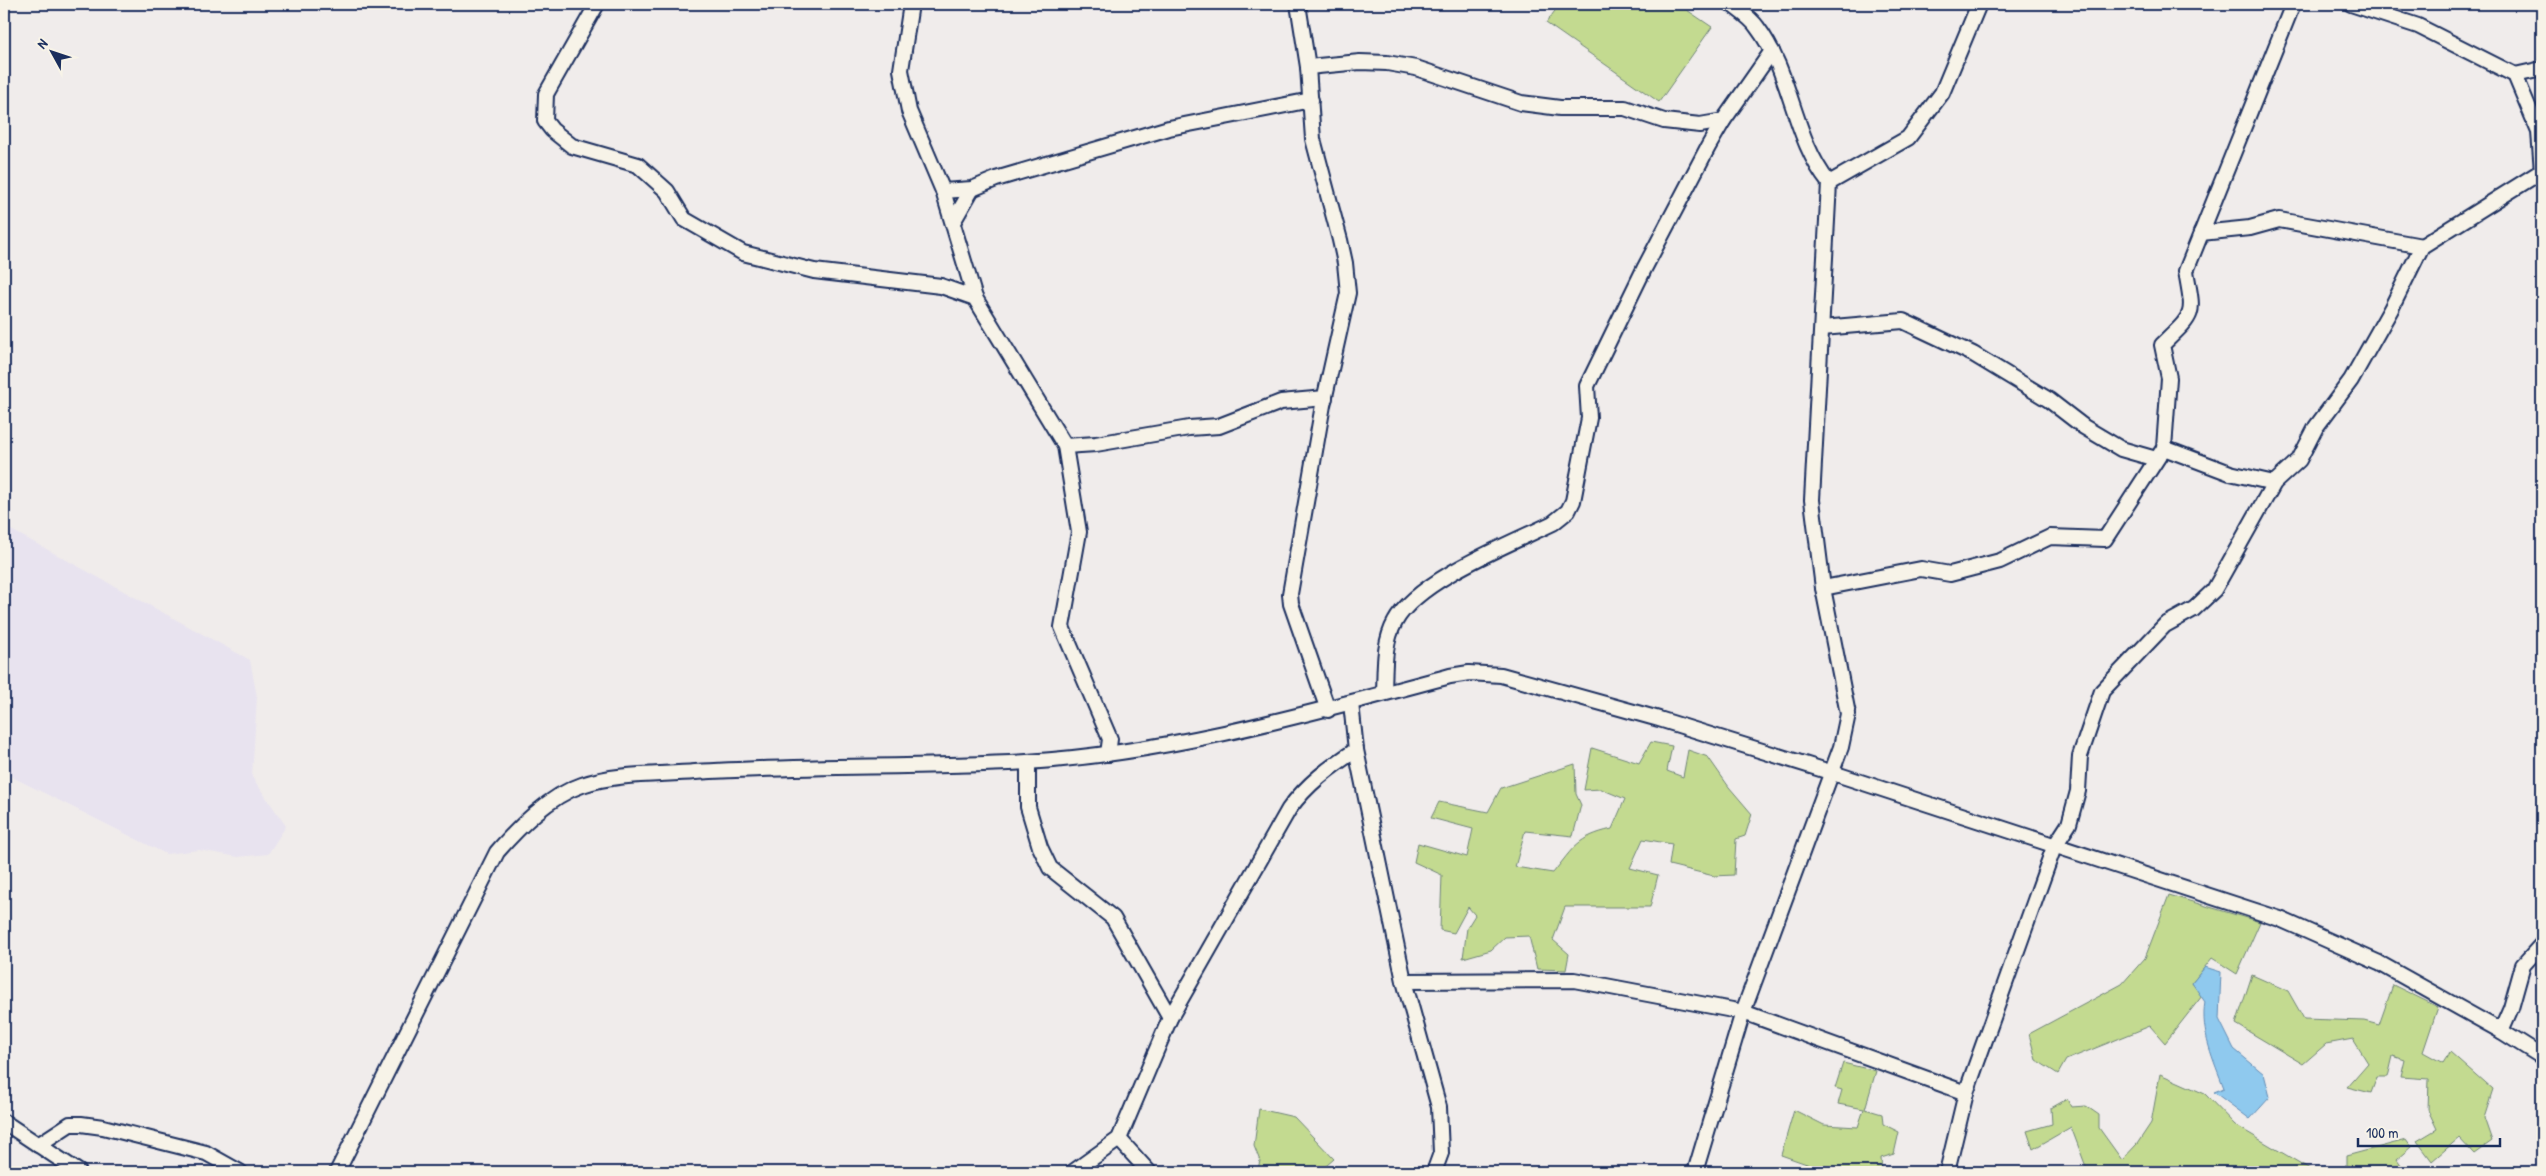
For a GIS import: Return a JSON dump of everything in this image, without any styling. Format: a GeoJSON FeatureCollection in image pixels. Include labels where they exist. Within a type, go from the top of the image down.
{"type":"FeatureCollection","features":[{"type":"Feature","properties":{"kind":"street"},"geometry":{"type":"LineString","coordinates":[[597,4],[546,94],[546,121],[552,130],[572,146],[638,164],[667,191],[684,219],[743,253],[814,271],[941,286],[975,298]]}},
{"type":"Feature","properties":{"kind":"street"},"geometry":{"type":"LineString","coordinates":[[911,4],[901,70],[909,111],[943,191],[975,298],[1066,446],[1079,532],[1062,627],[1110,739],[1108,754]]}},
{"type":"Feature","properties":{"kind":"street"},"geometry":{"type":"LineString","coordinates":[[1298,4],[1308,67],[1313,139],[1340,240],[1348,292],[1325,398],[1290,594],[1290,604],[1328,710]]}},
{"type":"Feature","properties":{"kind":"street"},"geometry":{"type":"LineString","coordinates":[[1695,1172],[1744,1012],[1830,772],[1841,747],[1848,714],[1823,588],[1812,500],[1829,183],[1816,167],[1772,50],[1756,25],[1731,4]]}},
{"type":"Feature","properties":{"kind":"street"},"geometry":{"type":"LineString","coordinates":[[1829,183],[1908,138],[1942,93],[1978,4]]}},
{"type":"Feature","properties":{"kind":"street"},"geometry":{"type":"LineString","coordinates":[[1823,588],[1921,569],[1950,574],[2000,561],[2050,537],[2105,539],[2160,454],[2168,378],[2162,345],[2186,322],[2192,309],[2186,271],[2293,4]]}},
{"type":"Feature","properties":{"kind":"street"},"geometry":{"type":"LineString","coordinates":[[2351,4],[2418,26],[2515,75],[2542,69]]}},
{"type":"Feature","properties":{"kind":"street"},"geometry":{"type":"LineString","coordinates":[[1384,693],[1385,662],[1390,632],[1404,609],[1418,595],[1444,578],[1553,523],[1568,512],[1573,500],[1589,418],[1587,386],[1648,260],[1723,121],[1772,50]]}},
{"type":"Feature","properties":{"kind":"street"},"geometry":{"type":"LineString","coordinates":[[1308,67],[1360,62],[1387,63],[1416,68],[1521,103],[1560,108],[1625,108],[1664,121],[1700,125],[1723,121]]}},
{"type":"Feature","properties":{"kind":"street"},"geometry":{"type":"LineString","coordinates":[[1947,1172],[1966,1094],[2054,847],[2069,824],[2078,791],[2080,756],[2102,691],[2165,625],[2194,609],[2214,590],[2274,483],[2299,460],[2316,427],[2351,380],[2391,309],[2422,246],[2542,171],[2539,132],[2515,75]]}},
{"type":"Feature","properties":{"kind":"street"},"geometry":{"type":"LineString","coordinates":[[943,191],[972,189],[996,179],[1169,128],[1311,100]]}},
{"type":"Feature","properties":{"kind":"street"},"geometry":{"type":"LineString","coordinates":[[953,222],[972,189]]}},
{"type":"Feature","properties":{"kind":"street"},"geometry":{"type":"LineString","coordinates":[[2201,233],[2250,228],[2279,220],[2422,246]]}},
{"type":"Feature","properties":{"kind":"street"},"geometry":{"type":"LineString","coordinates":[[1822,328],[1903,321],[1973,354],[2049,400],[2084,427],[2121,449],[2160,454],[2274,483]]}},
{"type":"Feature","properties":{"kind":"street"},"geometry":{"type":"LineString","coordinates":[[1066,446],[1096,444],[1189,428],[1219,426],[1281,402],[1325,398]]}},
{"type":"Feature","properties":{"kind":"street"},"geometry":{"type":"LineString","coordinates":[[337,1172],[497,852],[524,821],[580,785],[622,777],[742,769],[1028,762],[1108,754],[1197,738],[1328,710],[1384,693],[1469,673],[1501,675],[1659,720],[1830,772],[2054,847],[2280,919],[2379,963],[2501,1031],[2542,1057]]}},
{"type":"Feature","properties":{"kind":"street"},"geometry":{"type":"LineString","coordinates":[[1351,702],[1356,750],[1404,981],[1439,1107],[1441,1153],[1434,1172]]}},
{"type":"Feature","properties":{"kind":"street"},"geometry":{"type":"LineString","coordinates":[[1073,1172],[1119,1138],[1170,1018],[1289,809],[1298,797],[1329,767],[1356,750]]}},
{"type":"Feature","properties":{"kind":"street"},"geometry":{"type":"LineString","coordinates":[[1028,762],[1028,807],[1040,847],[1050,868],[1114,918],[1170,1018]]}},
{"type":"Feature","properties":{"kind":"street"},"geometry":{"type":"LineString","coordinates":[[2501,1031],[2511,1008],[2523,965],[2542,944]]}},
{"type":"Feature","properties":{"kind":"street"},"geometry":{"type":"LineString","coordinates":[[1404,981],[1574,980],[1744,1012],[1966,1094]]}},
{"type":"Feature","properties":{"kind":"street"},"geometry":{"type":"LineString","coordinates":[[4,1122],[78,1172]]}},
{"type":"Feature","properties":{"kind":"street"},"geometry":{"type":"LineString","coordinates":[[38,1145],[70,1124],[88,1125],[206,1153],[240,1172]]}},
{"type":"Feature","properties":{"kind":"street"},"geometry":{"type":"LineString","coordinates":[[1119,1138],[1149,1172]]}},
{"type":"Feature","properties":{"kind":"shaded area"},"geometry":{"type":"Polygon","coordinates":[[[4,526],[250,660],[257,697],[252,777],[286,826],[268,854],[238,857],[199,850],[166,854],[4,773],[4,526]]]}},
{"type":"Feature","properties":{"kind":"green space"},"geometry":{"type":"Polygon","coordinates":[[[1560,4],[1678,4],[1712,27],[1659,102],[1546,23],[1560,4]]]}},
{"type":"Feature","properties":{"kind":"green space"},"geometry":{"type":"Polygon","coordinates":[[[1651,742],[1672,746],[1667,771],[1683,777],[1688,750],[1708,757],[1729,787],[1752,814],[1745,836],[1736,839],[1734,875],[1714,876],[1669,865],[1672,844],[1643,839],[1630,868],[1658,875],[1650,907],[1565,907],[1553,940],[1569,954],[1566,970],[1537,969],[1529,936],[1505,937],[1491,950],[1463,958],[1467,928],[1475,915],[1468,907],[1454,933],[1440,930],[1442,875],[1414,862],[1418,843],[1467,857],[1473,829],[1431,818],[1439,802],[1488,812],[1501,788],[1575,764],[1576,794],[1581,805],[1573,836],[1525,831],[1515,867],[1553,873],[1577,844],[1600,832],[1612,829],[1625,799],[1601,789],[1584,790],[1592,748],[1639,763],[1651,742]]]}},
{"type":"Feature","properties":{"kind":"green space"},"geometry":{"type":"Polygon","coordinates":[[[2169,895],[2260,922],[2237,974],[2212,958],[2192,983],[2202,996],[2165,1043],[2150,1026],[2066,1060],[2058,1074],[2036,1060],[2029,1034],[2122,984],[2145,958],[2169,895]]]}},
{"type":"Feature","properties":{"kind":"green space"},"geometry":{"type":"Polygon","coordinates":[[[2252,975],[2288,991],[2304,1019],[2364,1021],[2379,1025],[2393,985],[2438,1007],[2423,1052],[2443,1063],[2450,1052],[2493,1090],[2484,1118],[2492,1141],[2474,1154],[2459,1138],[2432,1161],[2417,1141],[2437,1129],[2428,1110],[2429,1079],[2401,1077],[2405,1060],[2393,1056],[2388,1077],[2377,1077],[2371,1093],[2347,1087],[2368,1063],[2353,1039],[2326,1044],[2303,1064],[2236,1024],[2252,975]]]}},
{"type":"Feature","properties":{"kind":"green space"},"geometry":{"type":"Polygon","coordinates":[[[1843,1063],[1876,1071],[1865,1109],[1882,1114],[1883,1124],[1899,1132],[1894,1154],[1881,1158],[1882,1172],[1817,1172],[1818,1168],[1781,1155],[1794,1110],[1824,1125],[1858,1127],[1864,1109],[1838,1104],[1842,1090],[1835,1088],[1843,1063]]]}},
{"type":"Feature","properties":{"kind":"green space"},"geometry":{"type":"Polygon","coordinates":[[[2160,1074],[2205,1094],[2235,1125],[2315,1172],[2088,1172],[2071,1127],[2033,1149],[2027,1131],[2052,1124],[2051,1108],[2067,1099],[2071,1107],[2086,1106],[2099,1115],[2099,1128],[2122,1160],[2137,1144],[2151,1123],[2160,1074]]]}},
{"type":"Feature","properties":{"kind":"green space"},"geometry":{"type":"Polygon","coordinates":[[[1259,1109],[1294,1117],[1334,1159],[1319,1172],[1257,1172],[1260,1161],[1254,1146],[1259,1109]]]}},
{"type":"Feature","properties":{"kind":"green space"},"geometry":{"type":"Polygon","coordinates":[[[2406,1140],[2411,1147],[2397,1159],[2406,1172],[2346,1172],[2346,1156],[2406,1140]]]}},
{"type":"Feature","properties":{"kind":"water"},"geometry":{"type":"Polygon","coordinates":[[[2205,967],[2221,972],[2219,1019],[2234,1049],[2264,1074],[2270,1097],[2250,1119],[2214,1092],[2224,1088],[2206,1035],[2204,1024],[2205,1002],[2192,983],[2205,967]]]}}]}
